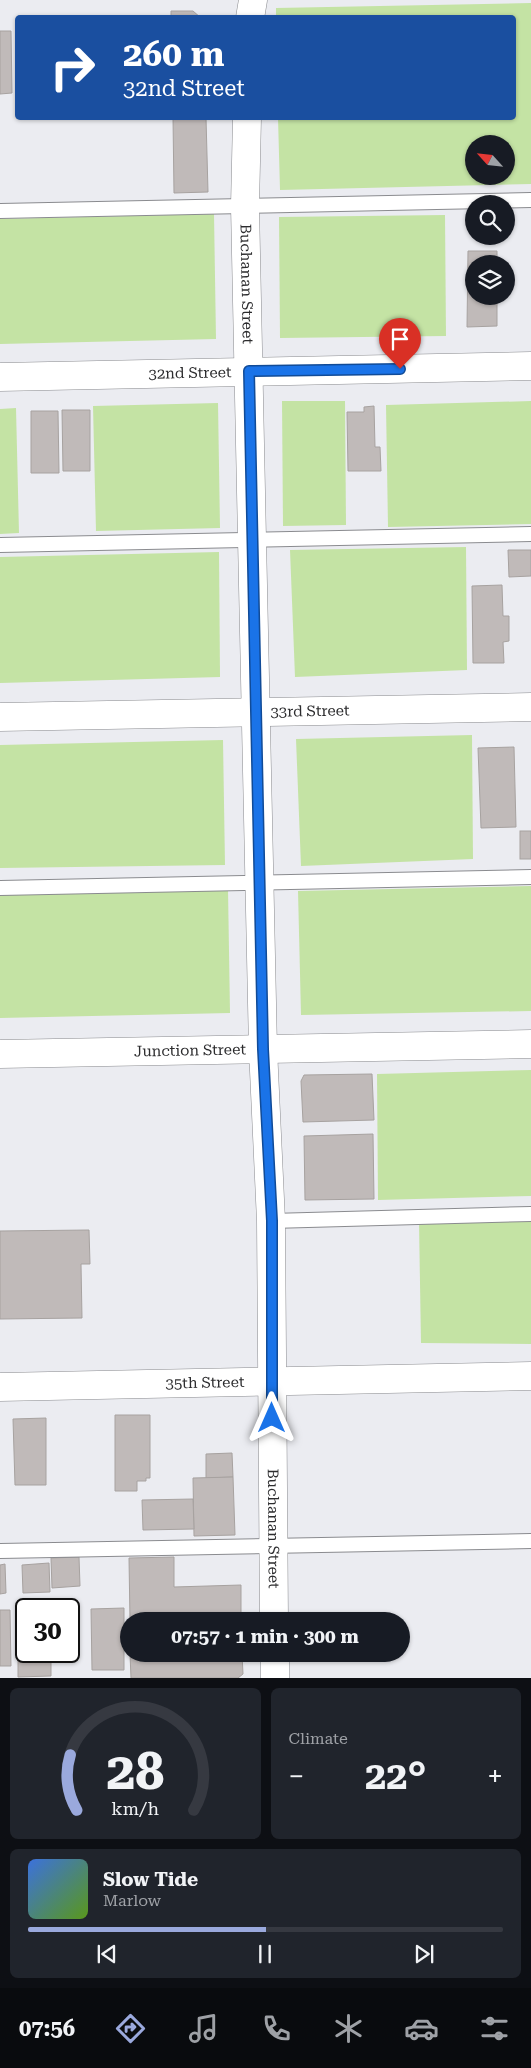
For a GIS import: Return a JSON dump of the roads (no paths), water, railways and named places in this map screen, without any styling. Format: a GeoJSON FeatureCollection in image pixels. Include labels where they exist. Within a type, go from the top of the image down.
{"type":"FeatureCollection","features":[{"type":"Feature","properties":{"kind":"street"},"geometry":{"type":"LineString","coordinates":[[250,15],[253,0]]}},
{"type":"Feature","properties":{"kind":"street","name":"Buchanan Street"},"geometry":{"type":"LineString","coordinates":[[247,120],[245,206],[263,1049],[272,1221],[271,1381],[274,1612]]}},
{"type":"Feature","properties":{"kind":"street","name":"32nd Street"},"geometry":{"type":"LineString","coordinates":[[0,377],[531,366]]}},
{"type":"Feature","properties":{"kind":"street","name":"33rd Street"},"geometry":{"type":"LineString","coordinates":[[0,717],[531,707]]}},
{"type":"Feature","properties":{"kind":"street","name":"Junction Street"},"geometry":{"type":"LineString","coordinates":[[0,1054],[531,1044]]}},
{"type":"Feature","properties":{"kind":"street","name":"35th Street"},"geometry":{"type":"LineString","coordinates":[[0,1387],[531,1376]]}},
{"type":"Feature","properties":{"kind":"street"},"geometry":{"type":"LineString","coordinates":[[275,1662],[276,1678]]}},
{"type":"Feature","properties":{"kind":"lane"},"geometry":{"type":"LineString","coordinates":[[0,211],[531,200]]}},
{"type":"Feature","properties":{"kind":"lane"},"geometry":{"type":"LineString","coordinates":[[0,545],[531,534]]}},
{"type":"Feature","properties":{"kind":"lane"},"geometry":{"type":"LineString","coordinates":[[0,888],[531,877]]}},
{"type":"Feature","properties":{"kind":"lane"},"geometry":{"type":"LineString","coordinates":[[272,1221],[531,1214]]}},
{"type":"Feature","properties":{"kind":"lane"},"geometry":{"type":"LineString","coordinates":[[0,1551],[531,1541]]}}]}
